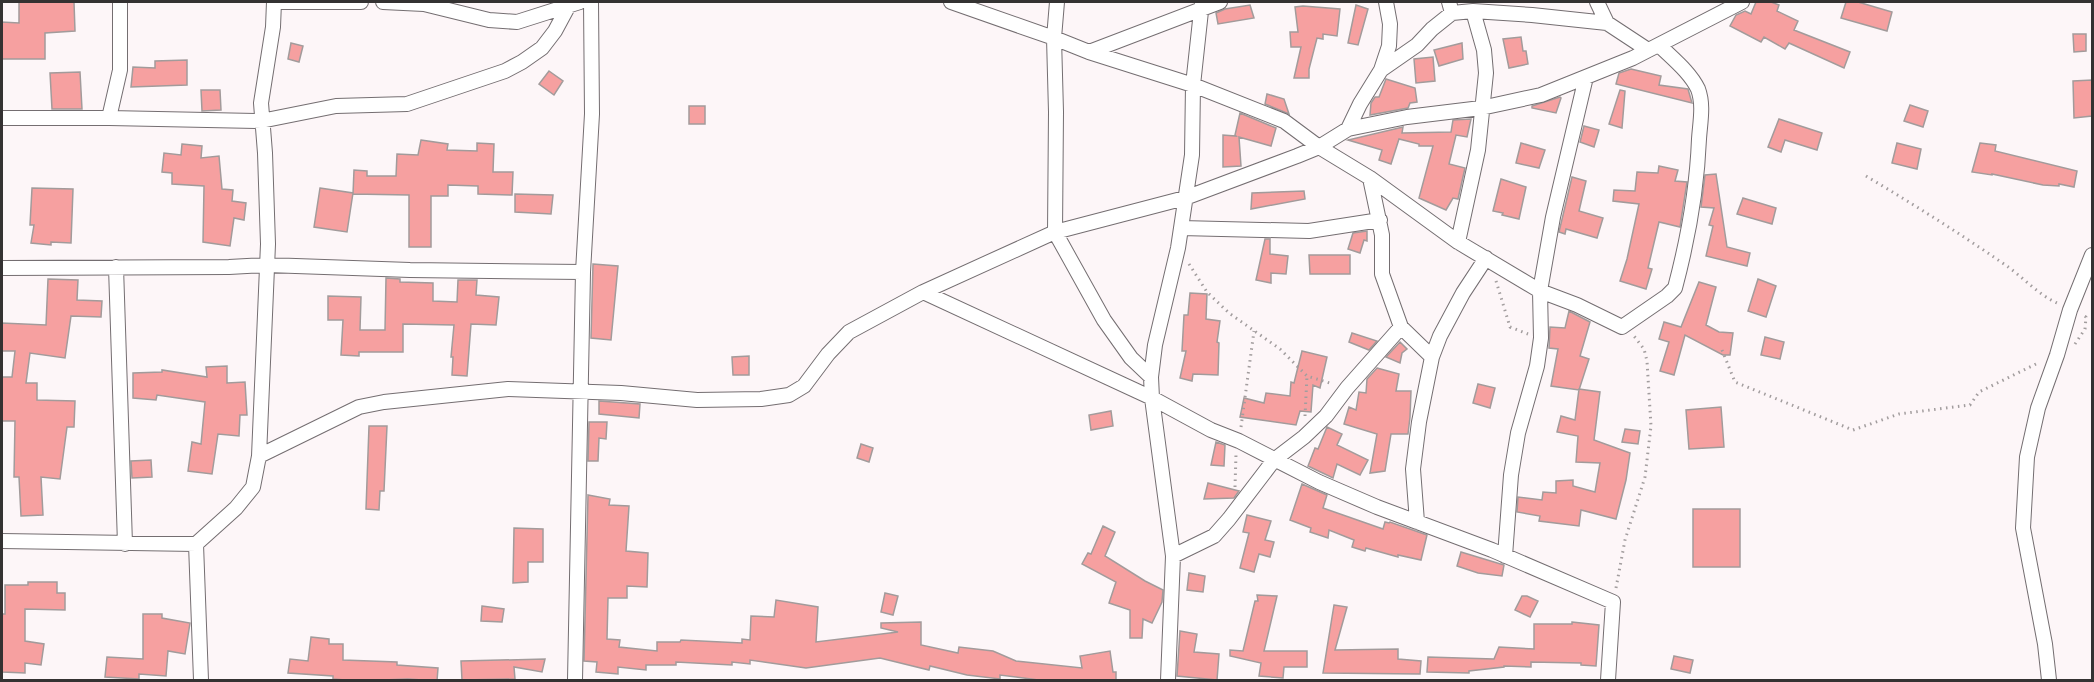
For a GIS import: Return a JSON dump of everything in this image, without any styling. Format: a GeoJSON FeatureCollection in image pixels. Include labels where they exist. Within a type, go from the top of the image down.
{"type":"FeatureCollection","features":[{"type":"Feature","properties":{"kind":"street"},"geometry":{"type":"LineString","coordinates":[[109,118],[120,70],[120,2]]}},
{"type":"Feature","properties":{"kind":"street"},"geometry":{"type":"LineString","coordinates":[[2,541],[196,544],[236,508],[253,487],[259,456],[267,265],[265,153],[261,103],[273,27],[274,2],[361,2]]}},
{"type":"Feature","properties":{"kind":"street"},"geometry":{"type":"LineString","coordinates":[[383,2],[424,3],[489,20],[517,22],[575,3]]}},
{"type":"Feature","properties":{"kind":"street"},"geometry":{"type":"LineString","coordinates":[[575,681],[583,272],[592,114],[591,2]]}},
{"type":"Feature","properties":{"kind":"street"},"geometry":{"type":"LineString","coordinates":[[951,2],[1089,52],[1193,85],[1284,121],[1319,147],[1370,178],[1458,243],[1540,291],[1577,305],[1622,327],[1675,288],[1697,184],[1702,107],[1698,89],[1684,70],[1654,47],[1606,23],[1451,7],[1417,45],[1381,70]]}},
{"type":"Feature","properties":{"kind":"street"},"geometry":{"type":"LineString","coordinates":[[1057,2],[1054,38],[1055,232],[1104,320],[1131,358],[1150,377]]}},
{"type":"Feature","properties":{"kind":"street"},"geometry":{"type":"LineString","coordinates":[[1089,52],[1201,5],[1220,2]]}},
{"type":"Feature","properties":{"kind":"street"},"geometry":{"type":"LineString","coordinates":[[1348,129],[1381,70],[1390,37],[1386,2]]}},
{"type":"Feature","properties":{"kind":"street"},"geometry":{"type":"LineString","coordinates":[[1597,2],[1606,23]]}},
{"type":"Feature","properties":{"kind":"street"},"geometry":{"type":"LineString","coordinates":[[259,456],[359,407],[508,389],[581,391],[697,400],[789,396],[804,386],[828,354],[849,332],[923,292],[1055,232],[1185,198],[1319,147],[1348,129],[1407,117],[1481,108],[1541,95],[1654,47],[1742,2]]}},
{"type":"Feature","properties":{"kind":"street"},"geometry":{"type":"LineString","coordinates":[[2,118],[261,121],[336,106],[408,104],[505,71],[542,48],[575,3]]}},
{"type":"Feature","properties":{"kind":"street"},"geometry":{"type":"LineString","coordinates":[[1168,681],[1173,556],[1150,377],[1165,297],[1178,248],[1192,155],[1193,85],[1201,5]]}},
{"type":"Feature","properties":{"kind":"street"},"geometry":{"type":"LineString","coordinates":[[1458,243],[1478,150],[1486,73],[1484,50],[1473,11]]}},
{"type":"Feature","properties":{"kind":"street"},"geometry":{"type":"LineString","coordinates":[[1504,556],[1518,433],[1537,366],[1541,338],[1540,291],[1553,217],[1586,76]]}},
{"type":"Feature","properties":{"kind":"street"},"geometry":{"type":"LineString","coordinates":[[1370,178],[1382,235],[1382,274],[1401,327],[1432,357]]}},
{"type":"Feature","properties":{"kind":"street"},"geometry":{"type":"LineString","coordinates":[[1181,228],[1309,231],[1380,220]]}},
{"type":"Feature","properties":{"kind":"street"},"geometry":{"type":"LineString","coordinates":[[2049,681],[2045,644],[2023,528],[2024,499],[2032,432],[2038,408],[2070,309],[2092,255]]}},
{"type":"Feature","properties":{"kind":"street"},"geometry":{"type":"LineString","coordinates":[[1417,522],[1413,469],[1419,422],[1432,357],[1440,336],[1463,293],[1488,260]]}},
{"type":"Feature","properties":{"kind":"street"},"geometry":{"type":"LineString","coordinates":[[2,268],[267,265],[410,270],[583,272]]}},
{"type":"Feature","properties":{"kind":"street"},"geometry":{"type":"LineString","coordinates":[[116,267],[124,544]]}},
{"type":"Feature","properties":{"kind":"street"},"geometry":{"type":"LineString","coordinates":[[923,292],[1152,398],[1211,430],[1239,441],[1319,482],[1613,602],[1608,681]]}},
{"type":"Feature","properties":{"kind":"street"},"geometry":{"type":"LineString","coordinates":[[1173,556],[1214,536],[1274,460],[1304,437],[1326,416],[1347,388],[1401,327]]}},
{"type":"Feature","properties":{"kind":"street"},"geometry":{"type":"LineString","coordinates":[[196,544],[201,681]]}},
{"type":"Feature","properties":{"kind":"path"},"geometry":{"type":"LineString","coordinates":[[1722,350],[1735,382],[1853,430],[1899,414],[1970,405],[1979,393],[2048,358],[2068,352],[2081,338],[2085,329],[2086,317],[2048,299],[2007,266],[1866,176]]}},
{"type":"Feature","properties":{"kind":"path"},"geometry":{"type":"LineString","coordinates":[[1178,248],[1207,292],[1229,313],[1280,349],[1307,376],[1347,388]]}},
{"type":"Feature","properties":{"kind":"path"},"geometry":{"type":"LineString","coordinates":[[1488,260],[1510,327],[1541,338]]}},
{"type":"Feature","properties":{"kind":"path"},"geometry":{"type":"LineString","coordinates":[[1613,602],[1625,540],[1645,477],[1651,426],[1644,349],[1639,341],[1622,327]]}},
{"type":"Feature","properties":{"kind":"path"},"geometry":{"type":"LineString","coordinates":[[1235,509],[1235,460],[1254,331]]}},
{"type":"Feature","properties":{"kind":"path"},"geometry":{"type":"LineString","coordinates":[[1304,437],[1307,376]]}},
{"type":"Feature","properties":{"kind":"building"},"geometry":{"type":"Polygon","coordinates":[[[19,2],[74,2],[75,31],[45,33],[45,59],[2,59],[2,22],[19,23],[19,2]]]}},
{"type":"Feature","properties":{"kind":"building"},"geometry":{"type":"Polygon","coordinates":[[[1756,2],[1771,2],[1779,5],[1777,11],[1798,21],[1794,30],[1850,52],[1844,68],[1789,43],[1785,49],[1764,37],[1761,42],[1730,26],[1736,15],[1745,11],[1751,14],[1756,2]]]}},
{"type":"Feature","properties":{"kind":"building"},"geometry":{"type":"Polygon","coordinates":[[[1846,2],[1858,2],[1892,12],[1887,31],[1841,18],[1846,2]]]}},
{"type":"Feature","properties":{"kind":"building"},"geometry":{"type":"Polygon","coordinates":[[[1250,5],[1254,18],[1218,24],[1216,13],[1225,9],[1250,5]]]}},
{"type":"Feature","properties":{"kind":"building"},"geometry":{"type":"Polygon","coordinates":[[[1356,5],[1368,9],[1358,45],[1348,43],[1356,5]]]}},
{"type":"Feature","properties":{"kind":"building"},"geometry":{"type":"Polygon","coordinates":[[[1295,7],[1340,9],[1337,36],[1323,34],[1323,39],[1317,38],[1309,78],[1294,78],[1301,47],[1291,47],[1290,32],[1298,32],[1295,7]]]}},
{"type":"Feature","properties":{"kind":"building"},"geometry":{"type":"Polygon","coordinates":[[[2073,34],[2086,34],[2086,51],[2074,52],[2073,34]]]}},
{"type":"Feature","properties":{"kind":"building"},"geometry":{"type":"Polygon","coordinates":[[[1521,37],[1528,64],[1509,68],[1503,39],[1521,37]]]}},
{"type":"Feature","properties":{"kind":"building"},"geometry":{"type":"Polygon","coordinates":[[[291,43],[303,46],[299,62],[288,59],[291,43]]]}},
{"type":"Feature","properties":{"kind":"building"},"geometry":{"type":"Polygon","coordinates":[[[1462,43],[1463,59],[1439,66],[1434,50],[1462,43]]]}},
{"type":"Feature","properties":{"kind":"building"},"geometry":{"type":"Polygon","coordinates":[[[1433,57],[1435,81],[1416,83],[1414,59],[1433,57]]]}},
{"type":"Feature","properties":{"kind":"building"},"geometry":{"type":"Polygon","coordinates":[[[187,60],[187,85],[131,87],[133,67],[155,68],[155,61],[187,60]]]}},
{"type":"Feature","properties":{"kind":"building"},"geometry":{"type":"Polygon","coordinates":[[[1631,69],[1661,76],[1659,85],[1688,89],[1692,103],[1616,84],[1619,73],[1631,69]]]}},
{"type":"Feature","properties":{"kind":"building"},"geometry":{"type":"Polygon","coordinates":[[[549,71],[563,81],[554,95],[539,84],[549,71]]]}},
{"type":"Feature","properties":{"kind":"building"},"geometry":{"type":"Polygon","coordinates":[[[80,72],[82,109],[52,109],[50,73],[80,72]]]}},
{"type":"Feature","properties":{"kind":"building"},"geometry":{"type":"Polygon","coordinates":[[[1386,79],[1415,88],[1417,102],[1410,103],[1408,108],[1370,115],[1371,103],[1375,97],[1379,97],[1386,79]]]}},
{"type":"Feature","properties":{"kind":"building"},"geometry":{"type":"Polygon","coordinates":[[[2092,80],[2092,116],[2074,118],[2073,81],[2092,80]]]}},
{"type":"Feature","properties":{"kind":"building"},"geometry":{"type":"Polygon","coordinates":[[[201,90],[220,90],[221,110],[202,111],[201,90]]]}},
{"type":"Feature","properties":{"kind":"building"},"geometry":{"type":"Polygon","coordinates":[[[1620,90],[1625,91],[1622,128],[1609,124],[1620,90]]]}},
{"type":"Feature","properties":{"kind":"building"},"geometry":{"type":"Polygon","coordinates":[[[1267,94],[1284,99],[1289,114],[1265,104],[1267,94]]]}},
{"type":"Feature","properties":{"kind":"building"},"geometry":{"type":"Polygon","coordinates":[[[1560,97],[1556,113],[1532,108],[1532,106],[1560,97]]]}},
{"type":"Feature","properties":{"kind":"building"},"geometry":{"type":"Polygon","coordinates":[[[1910,105],[1928,111],[1923,127],[1904,121],[1910,105]]]}},
{"type":"Feature","properties":{"kind":"building"},"geometry":{"type":"Polygon","coordinates":[[[689,106],[705,106],[705,124],[689,124],[689,106]]]}},
{"type":"Feature","properties":{"kind":"building"},"geometry":{"type":"Polygon","coordinates":[[[1240,113],[1276,128],[1271,146],[1239,137],[1241,166],[1223,167],[1223,135],[1236,136],[1240,113]]]}},
{"type":"Feature","properties":{"kind":"building"},"geometry":{"type":"Polygon","coordinates":[[[1471,119],[1467,137],[1456,135],[1449,164],[1465,168],[1458,199],[1453,198],[1446,210],[1419,198],[1433,146],[1419,146],[1419,144],[1399,139],[1391,164],[1379,160],[1382,150],[1348,140],[1403,127],[1402,133],[1451,132],[1453,120],[1471,119]]]}},
{"type":"Feature","properties":{"kind":"building"},"geometry":{"type":"Polygon","coordinates":[[[1779,119],[1822,133],[1817,150],[1785,140],[1781,152],[1768,147],[1779,119]]]}},
{"type":"Feature","properties":{"kind":"building"},"geometry":{"type":"Polygon","coordinates":[[[1584,126],[1599,130],[1594,147],[1580,142],[1584,126]]]}},
{"type":"Feature","properties":{"kind":"building"},"geometry":{"type":"Polygon","coordinates":[[[421,140],[448,144],[447,150],[477,151],[477,143],[494,144],[493,172],[513,172],[512,195],[478,194],[478,186],[448,185],[448,196],[431,196],[431,247],[409,247],[409,195],[353,194],[354,170],[367,171],[367,176],[396,176],[397,154],[418,155],[421,140]]]}},
{"type":"Feature","properties":{"kind":"building"},"geometry":{"type":"Polygon","coordinates":[[[1521,143],[1545,150],[1539,168],[1516,163],[1521,143]]]}},
{"type":"Feature","properties":{"kind":"building"},"geometry":{"type":"Polygon","coordinates":[[[1897,143],[1921,149],[1917,169],[1892,163],[1897,143]]]}},
{"type":"Feature","properties":{"kind":"building"},"geometry":{"type":"Polygon","coordinates":[[[1980,143],[1996,145],[1995,151],[2077,171],[2074,187],[2059,184],[2059,186],[2043,185],[1972,172],[1980,143]]]}},
{"type":"Feature","properties":{"kind":"building"},"geometry":{"type":"Polygon","coordinates":[[[182,144],[202,146],[201,158],[219,156],[222,189],[233,190],[232,201],[246,203],[244,220],[234,218],[230,246],[203,242],[204,186],[172,184],[172,173],[162,172],[164,153],[181,155],[182,144]]]}},
{"type":"Feature","properties":{"kind":"building"},"geometry":{"type":"Polygon","coordinates":[[[1659,166],[1678,170],[1675,181],[1687,182],[1680,227],[1659,222],[1648,268],[1652,269],[1646,289],[1620,281],[1639,204],[1613,201],[1614,190],[1635,191],[1637,172],[1658,173],[1659,166]]]}},
{"type":"Feature","properties":{"kind":"building"},"geometry":{"type":"Polygon","coordinates":[[[1716,174],[1727,247],[1750,253],[1747,266],[1706,256],[1713,226],[1709,225],[1714,208],[1701,207],[1705,175],[1716,174]]]}},
{"type":"Feature","properties":{"kind":"building"},"geometry":{"type":"Polygon","coordinates":[[[1572,177],[1586,181],[1579,211],[1603,218],[1597,238],[1566,229],[1565,234],[1559,232],[1572,177]]]}},
{"type":"Feature","properties":{"kind":"building"},"geometry":{"type":"Polygon","coordinates":[[[1501,179],[1526,187],[1519,219],[1493,211],[1501,179]]]}},
{"type":"Feature","properties":{"kind":"building"},"geometry":{"type":"Polygon","coordinates":[[[32,188],[73,189],[71,243],[51,242],[51,245],[31,243],[34,225],[30,225],[32,188]]]}},
{"type":"Feature","properties":{"kind":"building"},"geometry":{"type":"Polygon","coordinates":[[[320,188],[353,193],[347,232],[314,227],[320,188]]]}},
{"type":"Feature","properties":{"kind":"building"},"geometry":{"type":"Polygon","coordinates":[[[1304,191],[1305,199],[1251,209],[1252,193],[1304,191]]]}},
{"type":"Feature","properties":{"kind":"building"},"geometry":{"type":"Polygon","coordinates":[[[515,194],[553,195],[551,214],[515,212],[515,194]]]}},
{"type":"Feature","properties":{"kind":"building"},"geometry":{"type":"Polygon","coordinates":[[[1743,198],[1776,208],[1772,224],[1737,214],[1743,198]]]}},
{"type":"Feature","properties":{"kind":"building"},"geometry":{"type":"Polygon","coordinates":[[[1367,231],[1367,241],[1364,240],[1360,253],[1348,249],[1353,233],[1367,231]]]}},
{"type":"Feature","properties":{"kind":"building"},"geometry":{"type":"Polygon","coordinates":[[[1265,239],[1270,239],[1270,254],[1288,256],[1286,274],[1271,273],[1271,283],[1256,280],[1265,239]]]}},
{"type":"Feature","properties":{"kind":"building"},"geometry":{"type":"Polygon","coordinates":[[[1309,255],[1350,255],[1350,274],[1310,274],[1309,255]]]}},
{"type":"Feature","properties":{"kind":"building"},"geometry":{"type":"Polygon","coordinates":[[[593,264],[618,266],[611,340],[591,338],[593,264]]]}},
{"type":"Feature","properties":{"kind":"building"},"geometry":{"type":"Polygon","coordinates":[[[386,278],[400,279],[400,282],[433,283],[433,301],[457,302],[458,280],[477,280],[476,295],[499,297],[496,325],[471,324],[467,376],[452,375],[454,325],[403,324],[403,352],[359,352],[359,356],[341,355],[343,320],[328,320],[328,296],[361,297],[360,330],[385,330],[386,278]]]}},
{"type":"Feature","properties":{"kind":"building"},"geometry":{"type":"Polygon","coordinates":[[[48,279],[78,280],[77,300],[102,301],[101,317],[71,316],[65,358],[30,353],[26,383],[37,383],[37,400],[75,401],[74,427],[67,427],[60,479],[41,477],[43,515],[21,516],[19,477],[14,477],[15,421],[2,421],[2,377],[12,377],[15,351],[2,351],[2,323],[46,325],[48,279]]]}},
{"type":"Feature","properties":{"kind":"building"},"geometry":{"type":"Polygon","coordinates":[[[1758,279],[1776,286],[1766,317],[1748,311],[1758,279]]]}},
{"type":"Feature","properties":{"kind":"building"},"geometry":{"type":"Polygon","coordinates":[[[1699,282],[1716,287],[1706,325],[1719,332],[1733,333],[1730,355],[1723,355],[1685,335],[1674,375],[1660,371],[1669,342],[1659,339],[1664,322],[1681,327],[1699,282]]]}},
{"type":"Feature","properties":{"kind":"building"},"geometry":{"type":"Polygon","coordinates":[[[1190,293],[1207,294],[1206,319],[1220,321],[1217,342],[1219,343],[1218,375],[1193,374],[1192,381],[1180,378],[1186,351],[1182,351],[1184,315],[1188,315],[1190,293]]]}},
{"type":"Feature","properties":{"kind":"building"},"geometry":{"type":"Polygon","coordinates":[[[1569,311],[1590,322],[1580,356],[1589,359],[1579,390],[1551,386],[1558,349],[1549,348],[1550,327],[1565,328],[1569,311]]]}},
{"type":"Feature","properties":{"kind":"building"},"geometry":{"type":"Polygon","coordinates":[[[1352,333],[1377,341],[1369,350],[1349,342],[1352,333]]]}},
{"type":"Feature","properties":{"kind":"building"},"geometry":{"type":"Polygon","coordinates":[[[1765,337],[1784,342],[1780,359],[1761,355],[1765,337]]]}},
{"type":"Feature","properties":{"kind":"building"},"geometry":{"type":"Polygon","coordinates":[[[1400,342],[1407,349],[1402,353],[1400,363],[1386,357],[1400,342]]]}},
{"type":"Feature","properties":{"kind":"building"},"geometry":{"type":"Polygon","coordinates":[[[1302,351],[1327,357],[1320,388],[1313,385],[1311,412],[1300,411],[1296,425],[1240,417],[1244,398],[1264,403],[1266,393],[1290,396],[1291,382],[1294,383],[1302,351]]]}},
{"type":"Feature","properties":{"kind":"building"},"geometry":{"type":"Polygon","coordinates":[[[749,356],[749,375],[733,375],[732,357],[749,356]]]}},
{"type":"Feature","properties":{"kind":"building"},"geometry":{"type":"Polygon","coordinates":[[[227,366],[227,383],[245,382],[247,415],[240,415],[239,436],[218,434],[212,474],[188,471],[192,442],[201,444],[205,402],[157,395],[156,400],[133,398],[133,373],[162,372],[162,370],[207,377],[206,367],[227,366]]]}},
{"type":"Feature","properties":{"kind":"building"},"geometry":{"type":"Polygon","coordinates":[[[1377,368],[1399,374],[1396,391],[1411,391],[1410,417],[1408,434],[1391,434],[1385,471],[1370,473],[1377,434],[1344,424],[1349,407],[1356,410],[1359,392],[1366,393],[1367,379],[1377,368]]]}},
{"type":"Feature","properties":{"kind":"building"},"geometry":{"type":"Polygon","coordinates":[[[1478,384],[1495,388],[1490,408],[1473,403],[1478,384]]]}},
{"type":"Feature","properties":{"kind":"building"},"geometry":{"type":"Polygon","coordinates":[[[1579,389],[1600,392],[1594,440],[1630,453],[1616,519],[1581,510],[1579,526],[1539,521],[1540,516],[1517,512],[1518,497],[1542,500],[1543,492],[1556,493],[1556,481],[1573,480],[1573,486],[1595,492],[1600,463],[1576,462],[1578,436],[1557,432],[1561,416],[1575,420],[1579,389]]]}},
{"type":"Feature","properties":{"kind":"building"},"geometry":{"type":"Polygon","coordinates":[[[599,401],[640,404],[639,418],[599,414],[599,401]]]}},
{"type":"Feature","properties":{"kind":"building"},"geometry":{"type":"Polygon","coordinates":[[[1721,407],[1724,447],[1689,449],[1686,410],[1721,407]]]}},
{"type":"Feature","properties":{"kind":"building"},"geometry":{"type":"Polygon","coordinates":[[[1111,411],[1113,426],[1091,430],[1089,415],[1111,411]]]}},
{"type":"Feature","properties":{"kind":"building"},"geometry":{"type":"Polygon","coordinates":[[[589,422],[607,422],[606,439],[599,438],[598,461],[588,461],[589,422]]]}},
{"type":"Feature","properties":{"kind":"building"},"geometry":{"type":"Polygon","coordinates":[[[369,426],[387,426],[384,491],[380,491],[379,510],[366,509],[369,426]]]}},
{"type":"Feature","properties":{"kind":"building"},"geometry":{"type":"Polygon","coordinates":[[[1327,427],[1342,434],[1337,445],[1368,460],[1360,475],[1337,464],[1333,478],[1308,466],[1327,427]]]}},
{"type":"Feature","properties":{"kind":"building"},"geometry":{"type":"Polygon","coordinates":[[[1625,429],[1640,431],[1638,444],[1622,442],[1625,429]]]}},
{"type":"Feature","properties":{"kind":"building"},"geometry":{"type":"Polygon","coordinates":[[[1216,442],[1225,445],[1224,466],[1211,465],[1216,442]]]}},
{"type":"Feature","properties":{"kind":"building"},"geometry":{"type":"Polygon","coordinates":[[[861,444],[873,448],[869,462],[857,458],[861,444]]]}},
{"type":"Feature","properties":{"kind":"building"},"geometry":{"type":"Polygon","coordinates":[[[151,460],[152,477],[132,478],[131,461],[151,460]]]}},
{"type":"Feature","properties":{"kind":"building"},"geometry":{"type":"Polygon","coordinates":[[[1208,483],[1239,491],[1234,498],[1204,499],[1208,483]]]}},
{"type":"Feature","properties":{"kind":"building"},"geometry":{"type":"Polygon","coordinates":[[[1302,484],[1327,495],[1323,508],[1383,529],[1385,522],[1390,522],[1427,535],[1421,560],[1398,555],[1398,557],[1366,548],[1365,551],[1352,547],[1354,540],[1329,530],[1328,538],[1310,532],[1311,528],[1290,520],[1302,484]]]}},
{"type":"Feature","properties":{"kind":"building"},"geometry":{"type":"Polygon","coordinates":[[[588,495],[610,499],[609,505],[629,506],[626,551],[648,553],[647,587],[627,586],[627,598],[608,598],[607,639],[620,640],[619,647],[657,651],[657,642],[680,642],[681,640],[742,643],[742,639],[750,640],[751,616],[774,617],[776,600],[818,607],[816,642],[898,632],[881,628],[881,623],[921,622],[921,645],[958,653],[959,647],[993,651],[1016,661],[1082,668],[1080,656],[1110,651],[1116,681],[1046,681],[1000,675],[1000,679],[967,675],[930,666],[929,670],[880,658],[806,668],[750,660],[750,664],[676,662],[676,665],[646,665],[646,670],[618,667],[618,674],[596,672],[597,662],[584,661],[588,495]]]}},
{"type":"Feature","properties":{"kind":"building"},"geometry":{"type":"Polygon","coordinates":[[[1693,509],[1740,509],[1740,567],[1693,567],[1693,509]]]}},
{"type":"Feature","properties":{"kind":"building"},"geometry":{"type":"Polygon","coordinates":[[[1247,515],[1271,521],[1265,540],[1274,542],[1270,557],[1259,554],[1254,572],[1240,568],[1249,533],[1243,532],[1247,515]]]}},
{"type":"Feature","properties":{"kind":"building"},"geometry":{"type":"Polygon","coordinates":[[[1103,526],[1115,532],[1105,556],[1163,590],[1162,602],[1152,623],[1143,619],[1142,638],[1130,638],[1130,610],[1109,603],[1116,582],[1082,564],[1088,553],[1091,554],[1103,526]]]}},
{"type":"Feature","properties":{"kind":"building"},"geometry":{"type":"Polygon","coordinates":[[[514,528],[543,529],[543,562],[528,562],[528,582],[513,583],[514,528]]]}},
{"type":"Feature","properties":{"kind":"building"},"geometry":{"type":"Polygon","coordinates":[[[1461,552],[1504,565],[1502,576],[1478,573],[1457,566],[1461,552]]]}},
{"type":"Feature","properties":{"kind":"building"},"geometry":{"type":"Polygon","coordinates":[[[1189,573],[1205,576],[1203,592],[1187,590],[1189,573]]]}},
{"type":"Feature","properties":{"kind":"building"},"geometry":{"type":"Polygon","coordinates":[[[28,582],[57,582],[57,593],[65,593],[65,610],[25,609],[25,641],[44,644],[41,665],[25,663],[25,673],[2,672],[2,614],[5,614],[5,585],[28,585],[28,582]]]}},
{"type":"Feature","properties":{"kind":"building"},"geometry":{"type":"Polygon","coordinates":[[[885,593],[898,596],[893,615],[881,612],[885,593]]]}},
{"type":"Feature","properties":{"kind":"building"},"geometry":{"type":"Polygon","coordinates":[[[1257,595],[1277,596],[1264,651],[1307,651],[1307,667],[1284,667],[1283,678],[1259,676],[1261,663],[1230,656],[1230,650],[1243,651],[1255,601],[1258,601],[1257,595]]]}},
{"type":"Feature","properties":{"kind":"building"},"geometry":{"type":"Polygon","coordinates":[[[1522,596],[1538,601],[1530,617],[1515,610],[1522,596]]]}},
{"type":"Feature","properties":{"kind":"building"},"geometry":{"type":"Polygon","coordinates":[[[1334,605],[1347,607],[1335,650],[1398,649],[1398,659],[1421,661],[1420,674],[1323,673],[1334,605]]]}},
{"type":"Feature","properties":{"kind":"building"},"geometry":{"type":"Polygon","coordinates":[[[482,606],[504,609],[502,622],[481,621],[482,606]]]}},
{"type":"Feature","properties":{"kind":"building"},"geometry":{"type":"Polygon","coordinates":[[[143,614],[162,614],[162,618],[190,623],[185,654],[168,651],[166,676],[139,674],[139,679],[105,677],[107,657],[143,659],[143,614]]]}},
{"type":"Feature","properties":{"kind":"building"},"geometry":{"type":"Polygon","coordinates":[[[1572,622],[1599,625],[1596,666],[1581,665],[1581,663],[1531,662],[1531,667],[1504,666],[1469,671],[1469,673],[1427,672],[1428,657],[1494,659],[1499,647],[1534,649],[1534,624],[1572,624],[1572,622]]]}},
{"type":"Feature","properties":{"kind":"building"},"geometry":{"type":"Polygon","coordinates":[[[1180,631],[1197,634],[1194,652],[1219,654],[1217,680],[1177,676],[1180,631]]]}},
{"type":"Feature","properties":{"kind":"building"},"geometry":{"type":"Polygon","coordinates":[[[311,637],[329,639],[329,644],[343,644],[343,660],[397,662],[397,665],[438,668],[437,681],[408,679],[357,681],[333,679],[333,676],[288,673],[290,659],[308,661],[311,637]]]}},
{"type":"Feature","properties":{"kind":"building"},"geometry":{"type":"Polygon","coordinates":[[[1674,656],[1693,660],[1690,673],[1671,669],[1674,656]]]}},
{"type":"Feature","properties":{"kind":"building"},"geometry":{"type":"Polygon","coordinates":[[[545,659],[542,672],[514,667],[515,679],[462,680],[461,661],[545,659]]]}}]}
